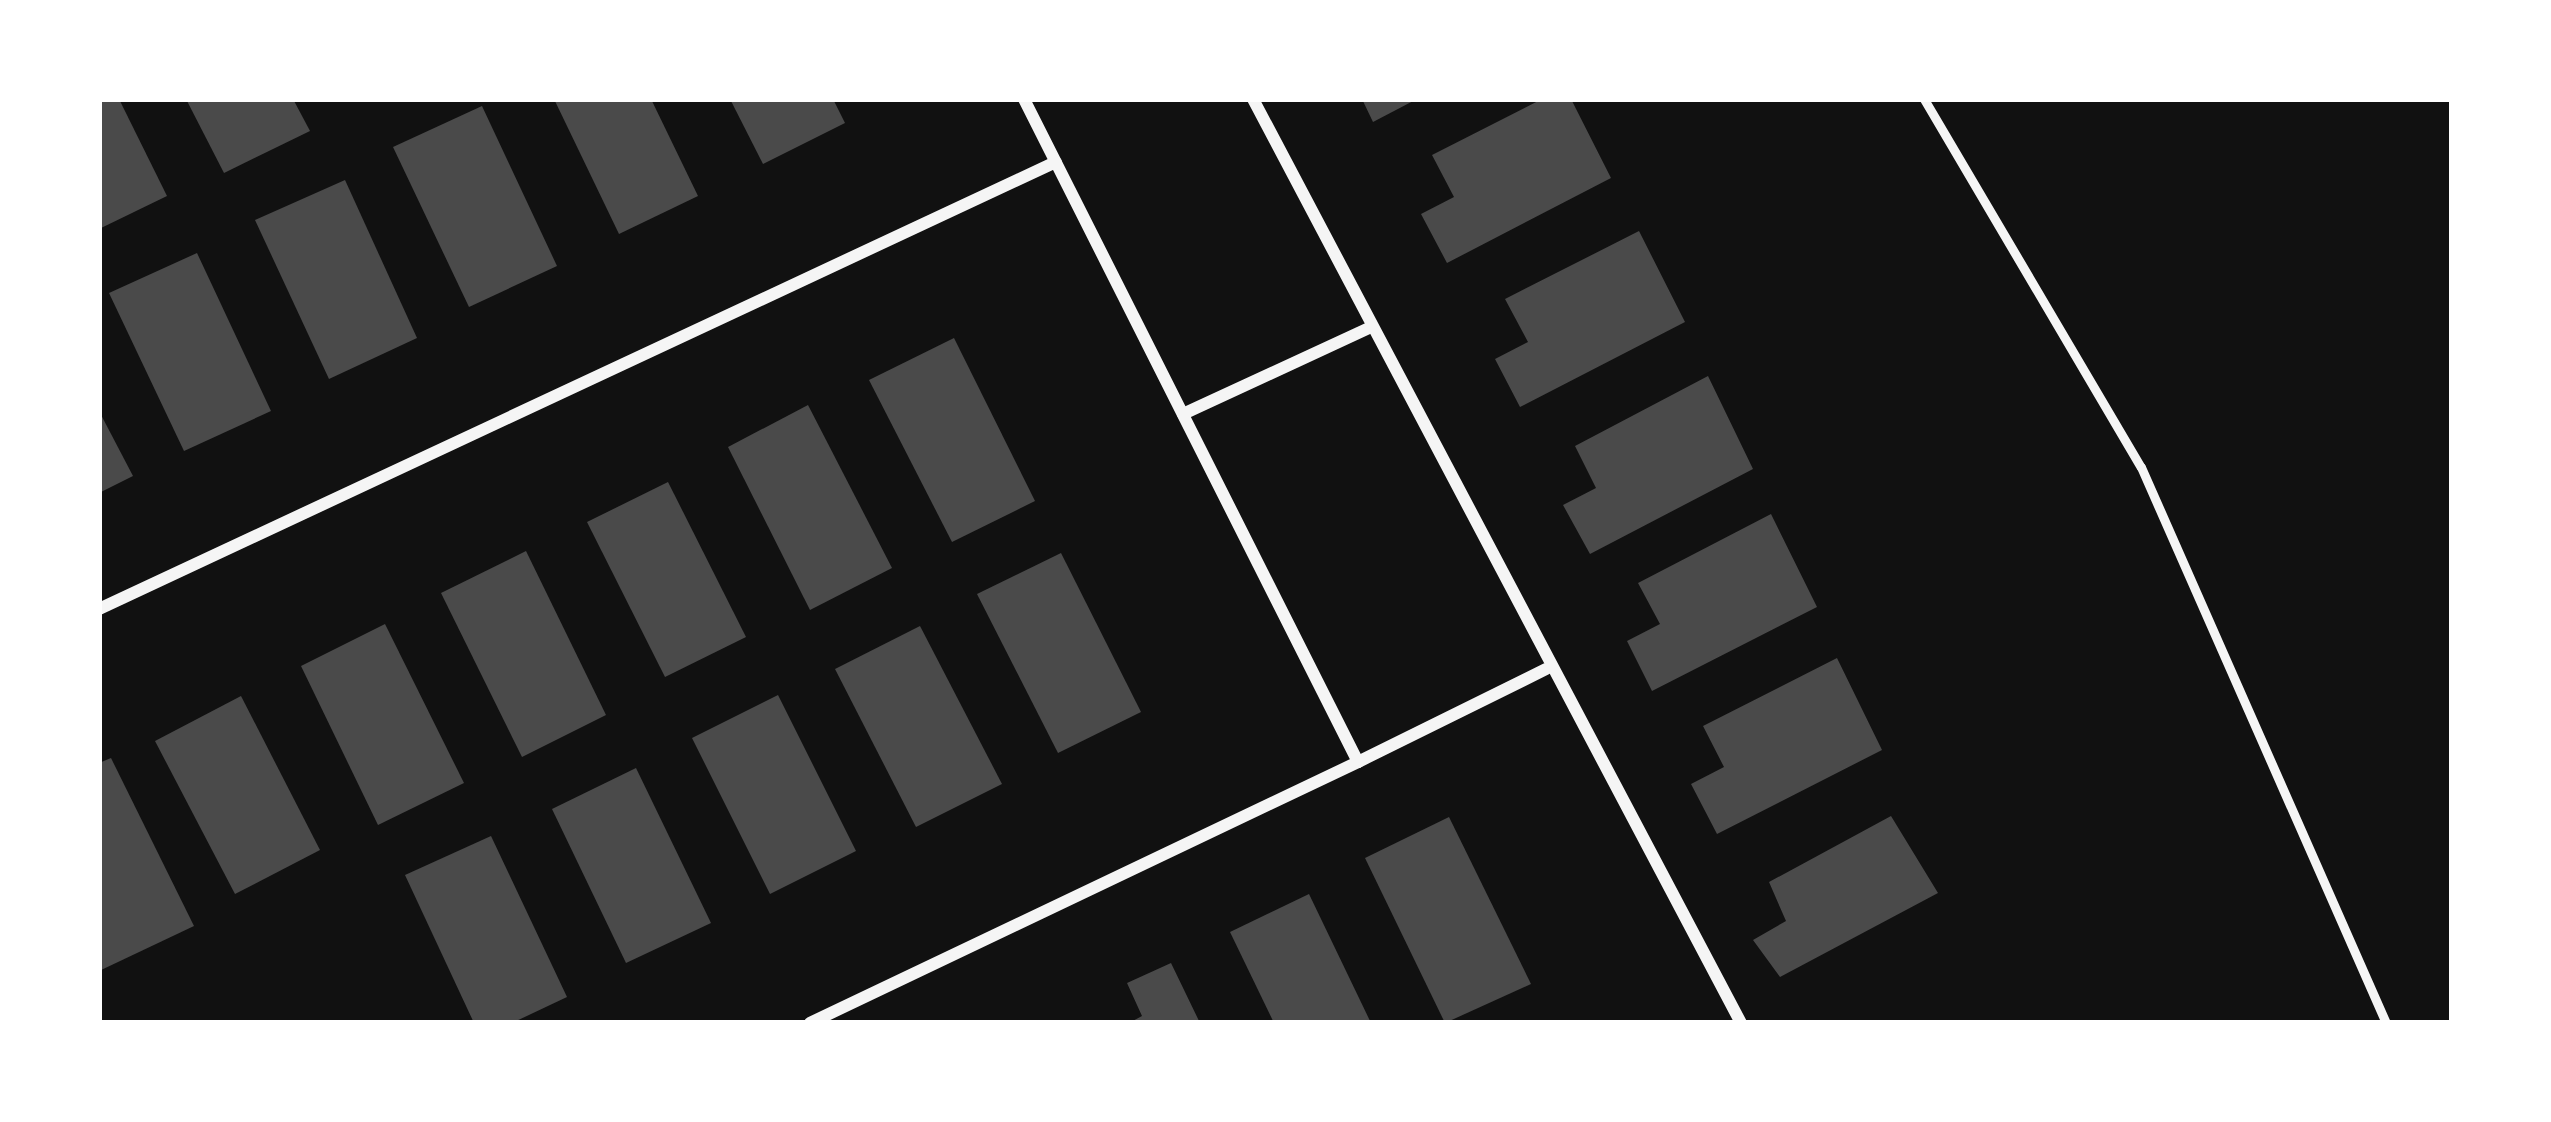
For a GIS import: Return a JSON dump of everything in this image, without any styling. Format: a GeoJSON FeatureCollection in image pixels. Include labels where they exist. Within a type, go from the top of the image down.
{"type":"FeatureCollection","features":[{"type":"Feature","properties":{"kind":"street"},"geometry":{"type":"LineString","coordinates":[[1024,99],[1358,762]]}},
{"type":"Feature","properties":{"kind":"street"},"geometry":{"type":"LineString","coordinates":[[1253,99],[1546,669],[1741,1023]]}},
{"type":"Feature","properties":{"kind":"street"},"geometry":{"type":"LineString","coordinates":[[99,609],[1056,162]]}},
{"type":"Feature","properties":{"kind":"street"},"geometry":{"type":"LineString","coordinates":[[1183,414],[1370,328]]}},
{"type":"Feature","properties":{"kind":"street"},"geometry":{"type":"LineString","coordinates":[[810,1023],[1546,669]]}},
{"type":"Feature","properties":{"kind":"lane"},"geometry":{"type":"LineString","coordinates":[[1924,99],[2140,467],[2386,1023]]}},
{"type":"Feature","properties":{"kind":"building"},"geometry":{"type":"Polygon","coordinates":[[[99,99],[119,99],[167,196],[99,229],[99,99]]]}},
{"type":"Feature","properties":{"kind":"building"},"geometry":{"type":"Polygon","coordinates":[[[186,99],[293,99],[310,131],[224,173],[186,99]]]}},
{"type":"Feature","properties":{"kind":"building"},"geometry":{"type":"Polygon","coordinates":[[[554,99],[651,99],[698,196],[619,234],[554,99]]]}},
{"type":"Feature","properties":{"kind":"building"},"geometry":{"type":"Polygon","coordinates":[[[730,99],[833,99],[845,123],[763,164],[730,99]]]}},
{"type":"Feature","properties":{"kind":"building"},"geometry":{"type":"Polygon","coordinates":[[[1362,99],[1417,99],[1373,122],[1362,99]]]}},
{"type":"Feature","properties":{"kind":"building"},"geometry":{"type":"Polygon","coordinates":[[[1542,99],[1571,99],[1611,178],[1447,263],[1421,214],[1454,197],[1432,155],[1542,99]]]}},
{"type":"Feature","properties":{"kind":"building"},"geometry":{"type":"Polygon","coordinates":[[[482,106],[557,266],[469,307],[393,147],[482,106]]]}},
{"type":"Feature","properties":{"kind":"building"},"geometry":{"type":"Polygon","coordinates":[[[345,180],[417,338],[329,379],[255,220],[345,180]]]}},
{"type":"Feature","properties":{"kind":"building"},"geometry":{"type":"Polygon","coordinates":[[[1639,231],[1685,322],[1520,407],[1495,359],[1528,342],[1505,299],[1639,231]]]}},
{"type":"Feature","properties":{"kind":"building"},"geometry":{"type":"Polygon","coordinates":[[[197,253],[271,411],[184,451],[109,293],[197,253]]]}},
{"type":"Feature","properties":{"kind":"building"},"geometry":{"type":"Polygon","coordinates":[[[954,338],[1035,501],[952,542],[869,380],[954,338]]]}},
{"type":"Feature","properties":{"kind":"building"},"geometry":{"type":"Polygon","coordinates":[[[1708,376],[1753,469],[1590,554],[1563,505],[1596,488],[1575,446],[1708,376]]]}},
{"type":"Feature","properties":{"kind":"building"},"geometry":{"type":"Polygon","coordinates":[[[808,405],[892,568],[810,610],[728,447],[808,405]]]}},
{"type":"Feature","properties":{"kind":"building"},"geometry":{"type":"Polygon","coordinates":[[[99,411],[133,476],[99,493],[99,411]]]}},
{"type":"Feature","properties":{"kind":"building"},"geometry":{"type":"Polygon","coordinates":[[[668,482],[746,637],[665,677],[587,522],[668,482]]]}},
{"type":"Feature","properties":{"kind":"building"},"geometry":{"type":"Polygon","coordinates":[[[1771,514],[1817,607],[1652,691],[1627,641],[1660,624],[1638,583],[1771,514]]]}},
{"type":"Feature","properties":{"kind":"building"},"geometry":{"type":"Polygon","coordinates":[[[526,551],[606,715],[522,757],[441,593],[526,551]]]}},
{"type":"Feature","properties":{"kind":"building"},"geometry":{"type":"Polygon","coordinates":[[[1061,553],[1141,712],[1058,753],[977,594],[1061,553]]]}},
{"type":"Feature","properties":{"kind":"building"},"geometry":{"type":"Polygon","coordinates":[[[385,624],[464,783],[378,825],[301,666],[385,624]]]}},
{"type":"Feature","properties":{"kind":"building"},"geometry":{"type":"Polygon","coordinates":[[[920,626],[1002,784],[916,827],[835,669],[920,626]]]}},
{"type":"Feature","properties":{"kind":"building"},"geometry":{"type":"Polygon","coordinates":[[[1837,658],[1882,750],[1717,834],[1691,784],[1724,767],[1703,726],[1837,658]]]}},
{"type":"Feature","properties":{"kind":"building"},"geometry":{"type":"Polygon","coordinates":[[[778,695],[856,851],[770,894],[692,738],[778,695]]]}},
{"type":"Feature","properties":{"kind":"building"},"geometry":{"type":"Polygon","coordinates":[[[241,696],[320,850],[235,894],[155,741],[241,696]]]}},
{"type":"Feature","properties":{"kind":"building"},"geometry":{"type":"Polygon","coordinates":[[[111,758],[194,926],[99,971],[99,763],[111,758]]]}},
{"type":"Feature","properties":{"kind":"building"},"geometry":{"type":"Polygon","coordinates":[[[636,768],[711,923],[626,963],[552,809],[636,768]]]}},
{"type":"Feature","properties":{"kind":"building"},"geometry":{"type":"Polygon","coordinates":[[[1891,816],[1938,893],[1780,977],[1753,940],[1786,921],[1769,882],[1891,816]]]}},
{"type":"Feature","properties":{"kind":"building"},"geometry":{"type":"Polygon","coordinates":[[[1449,817],[1531,984],[1445,1023],[1365,858],[1449,817]]]}},
{"type":"Feature","properties":{"kind":"building"},"geometry":{"type":"Polygon","coordinates":[[[491,836],[567,997],[512,1023],[474,1023],[405,875],[491,836]]]}},
{"type":"Feature","properties":{"kind":"building"},"geometry":{"type":"Polygon","coordinates":[[[1309,894],[1371,1023],[1274,1023],[1230,932],[1309,894]]]}},
{"type":"Feature","properties":{"kind":"building"},"geometry":{"type":"Polygon","coordinates":[[[1171,963],[1200,1023],[1129,1023],[1142,1016],[1127,983],[1171,963]]]}}]}
